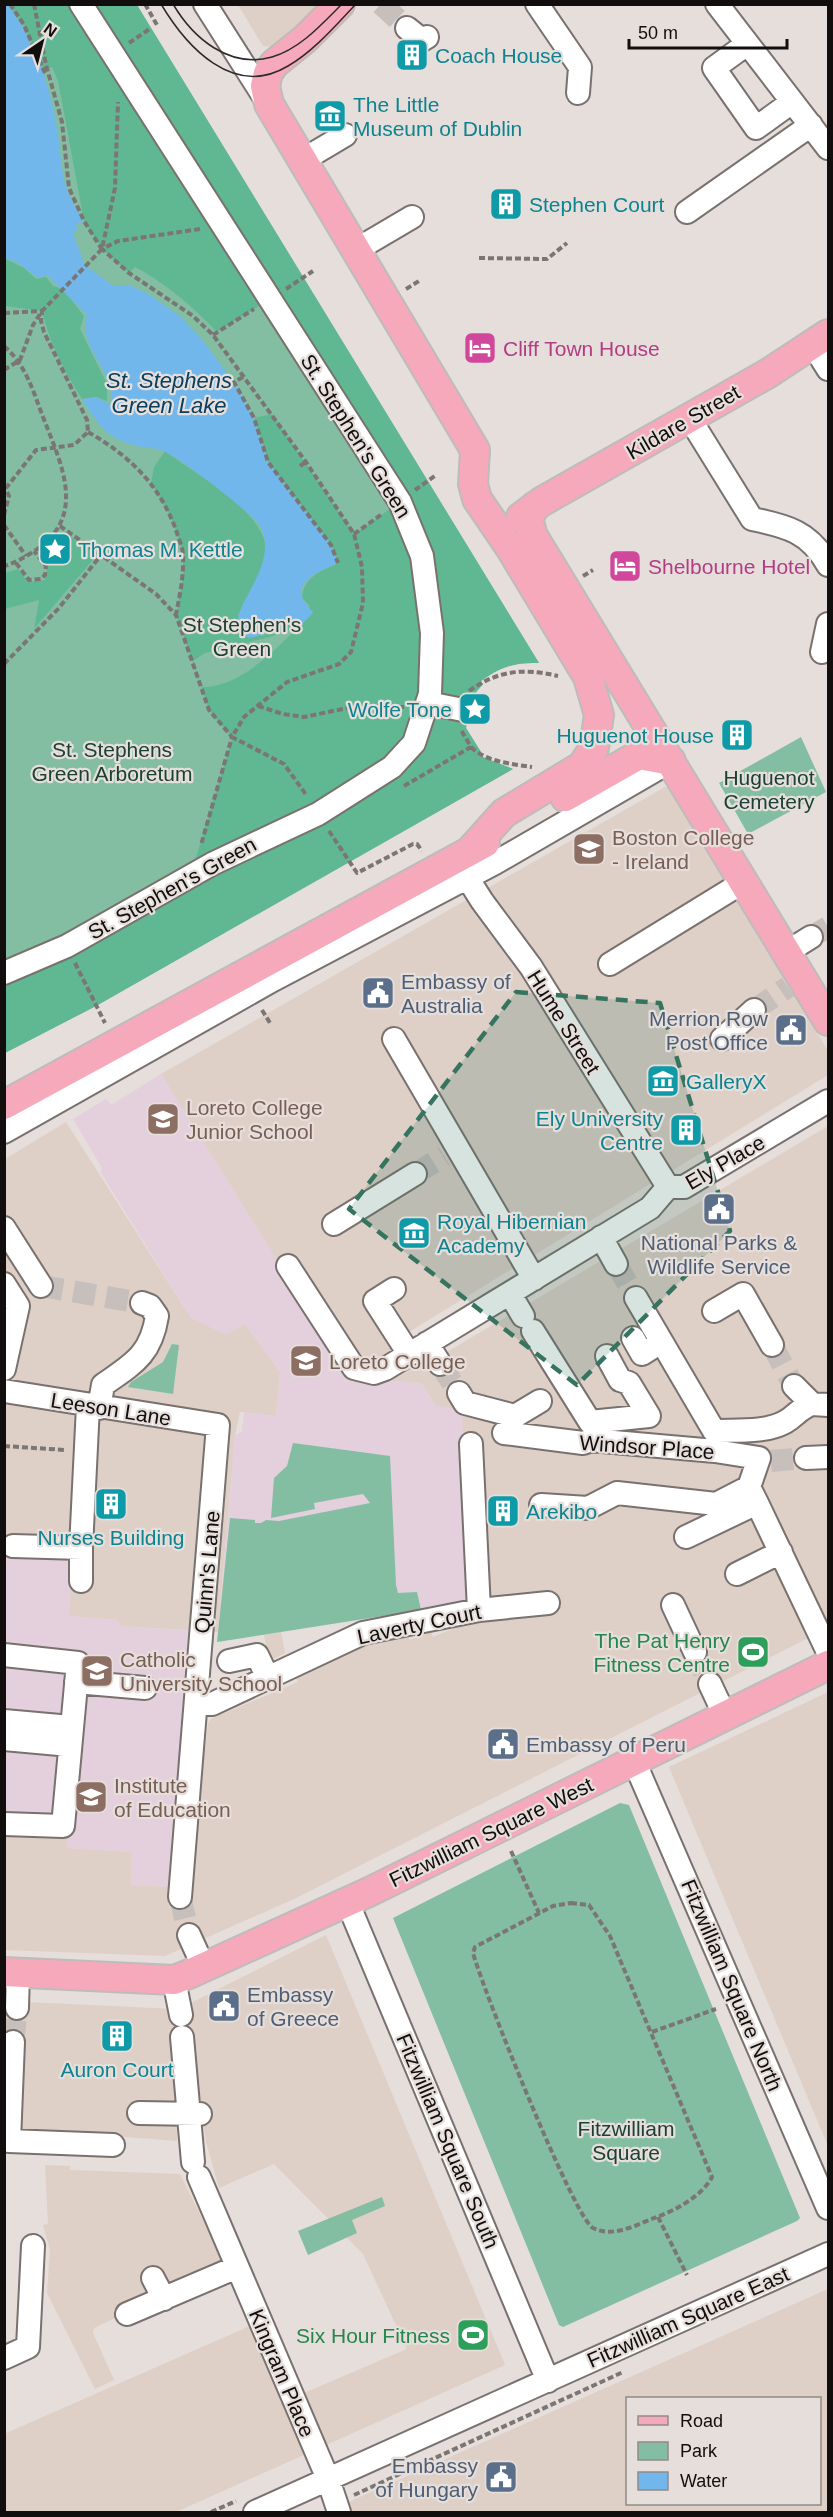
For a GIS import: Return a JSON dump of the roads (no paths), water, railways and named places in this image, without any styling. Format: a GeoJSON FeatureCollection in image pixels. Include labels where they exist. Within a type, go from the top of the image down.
{"type":"FeatureCollection","features":[{"type":"Feature","properties":{"kind":"main road"},"geometry":{"type":"LineString","coordinates":[[340,4],[299,44],[274,64],[268,73],[265,86],[269,104],[475,450],[474,491],[522,542],[603,650],[786,951],[795,982],[828,1021]]}},
{"type":"Feature","properties":{"kind":"main road","name":"Kildare Street"},"geometry":{"type":"LineString","coordinates":[[522,542],[528,519],[535,506],[690,419],[821,340]]}},
{"type":"Feature","properties":{"kind":"main road"},"geometry":{"type":"LineString","coordinates":[[464,863],[504,813],[582,766],[594,748],[598,732],[599,709],[588,676],[522,542]]}},
{"type":"Feature","properties":{"kind":"main road"},"geometry":{"type":"LineString","coordinates":[[4,1105],[116,1044],[464,863],[639,755],[671,760]]}},
{"type":"Feature","properties":{"kind":"main road","name":"Fitzwilliam Square West"},"geometry":{"type":"LineString","coordinates":[[174,1980],[347,1901],[828,1665]]}},
{"type":"Feature","properties":{"kind":"main road"},"geometry":{"type":"LineString","coordinates":[[11,1973],[174,1980]]}},
{"type":"Feature","properties":{"kind":"street","name":"St. Stephen's Green"},"geometry":{"type":"LineString","coordinates":[[4,973],[67,946],[212,864],[318,814],[392,768],[414,743],[428,703],[432,666],[430,609],[423,556],[400,502],[81,4]]}},
{"type":"Feature","properties":{"kind":"street"},"geometry":{"type":"LineString","coordinates":[[205,4],[269,104]]}},
{"type":"Feature","properties":{"kind":"street"},"geometry":{"type":"LineString","coordinates":[[537,4],[580,67],[578,93]]}},
{"type":"Feature","properties":{"kind":"street"},"geometry":{"type":"LineString","coordinates":[[717,4],[828,148]]}},
{"type":"Feature","properties":{"kind":"street"},"geometry":{"type":"LineString","coordinates":[[407,28],[422,40],[428,37]]}},
{"type":"Feature","properties":{"kind":"street"},"geometry":{"type":"LineString","coordinates":[[747,44],[714,68],[756,128],[792,102]]}},
{"type":"Feature","properties":{"kind":"street"},"geometry":{"type":"LineString","coordinates":[[687,212],[811,125]]}},
{"type":"Feature","properties":{"kind":"street"},"geometry":{"type":"LineString","coordinates":[[303,160],[345,135]]}},
{"type":"Feature","properties":{"kind":"street"},"geometry":{"type":"LineString","coordinates":[[356,249],[412,217]]}},
{"type":"Feature","properties":{"kind":"street"},"geometry":{"type":"LineString","coordinates":[[821,340],[828,369]]}},
{"type":"Feature","properties":{"kind":"street"},"geometry":{"type":"LineString","coordinates":[[690,419],[752,519],[788,526],[820,551],[828,565]]}},
{"type":"Feature","properties":{"kind":"street"},"geometry":{"type":"LineString","coordinates":[[822,652],[828,624]]}},
{"type":"Feature","properties":{"kind":"street"},"geometry":{"type":"LineString","coordinates":[[428,703],[463,710]]}},
{"type":"Feature","properties":{"kind":"street"},"geometry":{"type":"LineString","coordinates":[[4,1132],[273,980],[464,863]]}},
{"type":"Feature","properties":{"kind":"street","name":"Hume Street"},"geometry":{"type":"LineString","coordinates":[[464,863],[668,1187]]}},
{"type":"Feature","properties":{"kind":"street"},"geometry":{"type":"LineString","coordinates":[[609,964],[640,942],[745,881]]}},
{"type":"Feature","properties":{"kind":"street"},"geometry":{"type":"LineString","coordinates":[[786,951],[811,937]]}},
{"type":"Feature","properties":{"kind":"street"},"geometry":{"type":"LineString","coordinates":[[722,1039],[754,1010]]}},
{"type":"Feature","properties":{"kind":"street"},"geometry":{"type":"LineString","coordinates":[[394,1039],[449,1144],[534,1279]]}},
{"type":"Feature","properties":{"kind":"street","name":"Ely Place"},"geometry":{"type":"LineString","coordinates":[[288,1266],[354,1368],[374,1373],[510,1294],[650,1208],[668,1187],[684,1187],[828,1101]]}},
{"type":"Feature","properties":{"kind":"street"},"geometry":{"type":"LineString","coordinates":[[334,1224],[415,1174]]}},
{"type":"Feature","properties":{"kind":"street"},"geometry":{"type":"LineString","coordinates":[[4,1228],[41,1286]]}},
{"type":"Feature","properties":{"kind":"street"},"geometry":{"type":"LineString","coordinates":[[601,1237],[616,1264]]}},
{"type":"Feature","properties":{"kind":"street"},"geometry":{"type":"LineString","coordinates":[[4,1284],[18,1306],[4,1370]]}},
{"type":"Feature","properties":{"kind":"street"},"geometry":{"type":"LineString","coordinates":[[394,1289],[375,1301],[414,1351],[440,1364]]}},
{"type":"Feature","properties":{"kind":"street"},"geometry":{"type":"LineString","coordinates":[[510,1294],[590,1422],[649,1416],[629,1383],[620,1380],[607,1356]]}},
{"type":"Feature","properties":{"kind":"street"},"geometry":{"type":"LineString","coordinates":[[714,1311],[743,1294],[772,1345]]}},
{"type":"Feature","properties":{"kind":"street"},"geometry":{"type":"LineString","coordinates":[[636,1298],[714,1431],[769,1428],[783,1423],[798,1409],[820,1404]]}},
{"type":"Feature","properties":{"kind":"street"},"geometry":{"type":"LineString","coordinates":[[81,1581],[84,1450],[93,1407],[103,1385],[134,1364],[150,1347],[157,1316],[150,1306],[142,1303]]}},
{"type":"Feature","properties":{"kind":"street"},"geometry":{"type":"LineString","coordinates":[[633,1338],[642,1354],[661,1342]]}},
{"type":"Feature","properties":{"kind":"street"},"geometry":{"type":"LineString","coordinates":[[794,1386],[820,1404]]}},
{"type":"Feature","properties":{"kind":"street","name":"Leeson Lane"},"geometry":{"type":"LineString","coordinates":[[4,1391],[93,1407],[218,1425]]}},
{"type":"Feature","properties":{"kind":"street"},"geometry":{"type":"LineString","coordinates":[[459,1393],[465,1403],[515,1416],[540,1401]]}},
{"type":"Feature","properties":{"kind":"street","name":"Quinn's Lane"},"geometry":{"type":"LineString","coordinates":[[180,1898],[185,1771],[199,1746],[196,1704],[218,1425]]}},
{"type":"Feature","properties":{"kind":"street","name":"Windsor Place"},"geometry":{"type":"LineString","coordinates":[[504,1432],[583,1443],[591,1440],[715,1451],[765,1460],[753,1495]]}},
{"type":"Feature","properties":{"kind":"street"},"geometry":{"type":"LineString","coordinates":[[471,1444],[499,1613]]}},
{"type":"Feature","properties":{"kind":"street"},"geometry":{"type":"LineString","coordinates":[[541,1505],[588,1508],[617,1493],[716,1504],[753,1495]]}},
{"type":"Feature","properties":{"kind":"street"},"geometry":{"type":"LineString","coordinates":[[753,1495],[774,1524],[781,1552],[828,1652]]}},
{"type":"Feature","properties":{"kind":"street"},"geometry":{"type":"LineString","coordinates":[[686,1537],[753,1495]]}},
{"type":"Feature","properties":{"kind":"street"},"geometry":{"type":"LineString","coordinates":[[13,1546],[81,1548]]}},
{"type":"Feature","properties":{"kind":"street"},"geometry":{"type":"LineString","coordinates":[[737,1574],[781,1552]]}},
{"type":"Feature","properties":{"kind":"street"},"geometry":{"type":"LineString","coordinates":[[673,1605],[695,1653]]}},
{"type":"Feature","properties":{"kind":"street","name":"Laverty Court"},"geometry":{"type":"LineString","coordinates":[[196,1704],[212,1704],[274,1681],[354,1642],[543,1606]]}},
{"type":"Feature","properties":{"kind":"street"},"geometry":{"type":"LineString","coordinates":[[4,1655],[78,1663],[63,1826],[4,1824]]}},
{"type":"Feature","properties":{"kind":"street"},"geometry":{"type":"LineString","coordinates":[[229,1662],[257,1655],[274,1681]]}},
{"type":"Feature","properties":{"kind":"street"},"geometry":{"type":"LineString","coordinates":[[76,1682],[146,1688]]}},
{"type":"Feature","properties":{"kind":"street"},"geometry":{"type":"LineString","coordinates":[[710,1684],[725,1716]]}},
{"type":"Feature","properties":{"kind":"street"},"geometry":{"type":"LineString","coordinates":[[4,1721],[71,1728]]}},
{"type":"Feature","properties":{"kind":"street"},"geometry":{"type":"LineString","coordinates":[[4,1739],[71,1728]]}},
{"type":"Feature","properties":{"kind":"street","name":"Fitzwilliam Square North"},"geometry":{"type":"LineString","coordinates":[[634,1761],[828,2208]]}},
{"type":"Feature","properties":{"kind":"street","name":"Fitzwilliam Square South"},"geometry":{"type":"LineString","coordinates":[[347,1901],[548,2381]]}},
{"type":"Feature","properties":{"kind":"street"},"geometry":{"type":"LineString","coordinates":[[189,1935],[204,1968]]}},
{"type":"Feature","properties":{"kind":"street"},"geometry":{"type":"LineString","coordinates":[[11,1973],[17,2008]]}},
{"type":"Feature","properties":{"kind":"street"},"geometry":{"type":"LineString","coordinates":[[174,1980],[181,2015]]}},
{"type":"Feature","properties":{"kind":"street","name":"Kingram Place"},"geometry":{"type":"LineString","coordinates":[[182,2037],[194,2114],[196,2169],[328,2479],[337,2508]]}},
{"type":"Feature","properties":{"kind":"street"},"geometry":{"type":"LineString","coordinates":[[13,2042],[9,2141],[113,2145]]}},
{"type":"Feature","properties":{"kind":"street"},"geometry":{"type":"LineString","coordinates":[[139,2114],[194,2114]]}},
{"type":"Feature","properties":{"kind":"street"},"geometry":{"type":"LineString","coordinates":[[4,2358],[28,2348],[33,2246]]}},
{"type":"Feature","properties":{"kind":"street","name":"Fitzwilliam Square East"},"geometry":{"type":"LineString","coordinates":[[255,2512],[828,2254]]}},
{"type":"Feature","properties":{"kind":"street"},"geometry":{"type":"LineString","coordinates":[[127,2314],[237,2267]]}},
{"type":"Feature","properties":{"kind":"street"},"geometry":{"type":"LineString","coordinates":[[153,2278],[164,2299]]}},
{"type":"Feature","properties":{"kind":"water","name":"St. Stephens Green Lake"},"geometry":{"type":"Polygon","coordinates":[[[8,4],[25,31],[39,61],[49,92],[65,184],[75,208],[84,221],[76,224],[78,230],[73,232],[84,264],[113,286],[132,286],[150,295],[181,317],[203,341],[234,382],[254,418],[268,462],[331,545],[338,563],[313,575],[304,585],[302,597],[313,613],[303,623],[287,625],[249,638],[241,631],[238,619],[241,609],[260,570],[264,555],[265,541],[260,526],[230,498],[171,455],[122,441],[113,437],[100,425],[82,399],[96,397],[109,404],[112,402],[111,389],[87,336],[85,326],[87,315],[47,275],[38,278],[18,263],[5,258],[4,5],[8,4]]]}},
{"type":"Feature","properties":{"kind":"tunnel"},"geometry":{"type":"LineString","coordinates":[[381,4],[407,28]]}},
{"type":"Feature","properties":{"kind":"tunnel"},"geometry":{"type":"LineString","coordinates":[[811,937],[828,927]]}},
{"type":"Feature","properties":{"kind":"tunnel"},"geometry":{"type":"LineString","coordinates":[[754,1010],[788,987]]}},
{"type":"Feature","properties":{"kind":"tunnel"},"geometry":{"type":"LineString","coordinates":[[415,1174],[444,1156]]}},
{"type":"Feature","properties":{"kind":"tunnel"},"geometry":{"type":"LineString","coordinates":[[616,1264],[636,1298]]}},
{"type":"Feature","properties":{"kind":"tunnel"},"geometry":{"type":"LineString","coordinates":[[41,1286],[142,1303]]}},
{"type":"Feature","properties":{"kind":"tunnel"},"geometry":{"type":"LineString","coordinates":[[772,1345],[794,1386]]}},
{"type":"Feature","properties":{"kind":"tunnel"},"geometry":{"type":"LineString","coordinates":[[440,1364],[459,1393]]}},
{"type":"Feature","properties":{"kind":"tunnel"},"geometry":{"type":"LineString","coordinates":[[771,1461],[806,1458]]}},
{"type":"Feature","properties":{"kind":"tunnel"},"geometry":{"type":"LineString","coordinates":[[695,1652],[710,1684]]}},
{"type":"Feature","properties":{"kind":"tunnel"},"geometry":{"type":"LineString","coordinates":[[180,1897],[189,1935]]}},
{"type":"Feature","properties":{"kind":"tunnel"},"geometry":{"type":"LineString","coordinates":[[13,2042],[17,2008]]}},
{"type":"Feature","properties":{"kind":"tram line"},"geometry":{"type":"LineString","coordinates":[[161,4],[171,20],[198,51],[213,63],[230,72],[248,76],[268,75],[298,60],[324,38],[356,4]]}},
{"type":"Feature","properties":{"kind":"tram line"},"geometry":{"type":"LineString","coordinates":[[173,4],[191,28],[214,48],[241,59],[256,60],[272,57],[292,48],[310,35],[342,4]]}},
{"type":"Feature","properties":{"kind":"place","name":"Coach House"},"geometry":{"type":"Point","coordinates":[412,55]}},
{"type":"Feature","properties":{"kind":"place","name":"The Little Museum of Dublin"},"geometry":{"type":"Point","coordinates":[330,116]}},
{"type":"Feature","properties":{"kind":"place","name":"Stephen Court"},"geometry":{"type":"Point","coordinates":[506,204]}},
{"type":"Feature","properties":{"kind":"place","name":"Cliff Town House"},"geometry":{"type":"Point","coordinates":[480,348]}},
{"type":"Feature","properties":{"kind":"place","name":"Thomas M. Kettle"},"geometry":{"type":"Point","coordinates":[55,549]}},
{"type":"Feature","properties":{"kind":"place","name":"Shelbourne Hotel"},"geometry":{"type":"Point","coordinates":[625,566]}},
{"type":"Feature","properties":{"kind":"place","name":"Wolfe Tone"},"geometry":{"type":"Point","coordinates":[475,709]}},
{"type":"Feature","properties":{"kind":"place","name":"Huguenot House"},"geometry":{"type":"Point","coordinates":[737,735]}},
{"type":"Feature","properties":{"kind":"place","name":"Boston College - Ireland"},"geometry":{"type":"Point","coordinates":[589,849]}},
{"type":"Feature","properties":{"kind":"place","name":"Embassy of Australia"},"geometry":{"type":"Point","coordinates":[378,993]}},
{"type":"Feature","properties":{"kind":"place","name":"Merrion Row Post Office"},"geometry":{"type":"Point","coordinates":[791,1030]}},
{"type":"Feature","properties":{"kind":"place","name":"GalleryX"},"geometry":{"type":"Point","coordinates":[663,1081]}},
{"type":"Feature","properties":{"kind":"place","name":"Loreto College Junior School"},"geometry":{"type":"Point","coordinates":[163,1119]}},
{"type":"Feature","properties":{"kind":"place","name":"Ely University Centre"},"geometry":{"type":"Point","coordinates":[686,1130]}},
{"type":"Feature","properties":{"kind":"place","name":"National Parks & Wildlife Service"},"geometry":{"type":"Point","coordinates":[719,1209]}},
{"type":"Feature","properties":{"kind":"place","name":"Royal Hibernian Academy"},"geometry":{"type":"Point","coordinates":[414,1233]}},
{"type":"Feature","properties":{"kind":"place","name":"Loreto College"},"geometry":{"type":"Point","coordinates":[306,1361]}},
{"type":"Feature","properties":{"kind":"place","name":"Nurses Building"},"geometry":{"type":"Point","coordinates":[111,1504]}},
{"type":"Feature","properties":{"kind":"place","name":"Arekibo"},"geometry":{"type":"Point","coordinates":[503,1511]}},
{"type":"Feature","properties":{"kind":"place","name":"The Pat Henry Fitness Centre"},"geometry":{"type":"Point","coordinates":[753,1652]}},
{"type":"Feature","properties":{"kind":"place","name":"Catholic University School"},"geometry":{"type":"Point","coordinates":[97,1671]}},
{"type":"Feature","properties":{"kind":"place","name":"Embassy of Peru"},"geometry":{"type":"Point","coordinates":[503,1744]}},
{"type":"Feature","properties":{"kind":"place","name":"Institute of Education"},"geometry":{"type":"Point","coordinates":[91,1797]}},
{"type":"Feature","properties":{"kind":"place","name":"Embassy of Greece"},"geometry":{"type":"Point","coordinates":[224,2006]}},
{"type":"Feature","properties":{"kind":"place","name":"Auron Court"},"geometry":{"type":"Point","coordinates":[117,2036]}},
{"type":"Feature","properties":{"kind":"place","name":"Six Hour Fitness"},"geometry":{"type":"Point","coordinates":[473,2335]}},
{"type":"Feature","properties":{"kind":"place","name":"Embassy of Hungary"},"geometry":{"type":"Point","coordinates":[501,2477]}},
{"type":"Feature","properties":{"kind":"park label","name":"St Stephen's Green"},"geometry":{"type":"Point","coordinates":[242,636]}},
{"type":"Feature","properties":{"kind":"park label","name":"St. Stephens Green Arboretum"},"geometry":{"type":"Point","coordinates":[112,761]}},
{"type":"Feature","properties":{"kind":"park label","name":"Huguenot Cemetery"},"geometry":{"type":"Point","coordinates":[769,789]}},
{"type":"Feature","properties":{"kind":"park label","name":"Fitzwilliam Square"},"geometry":{"type":"Point","coordinates":[626,2140]}}]}
